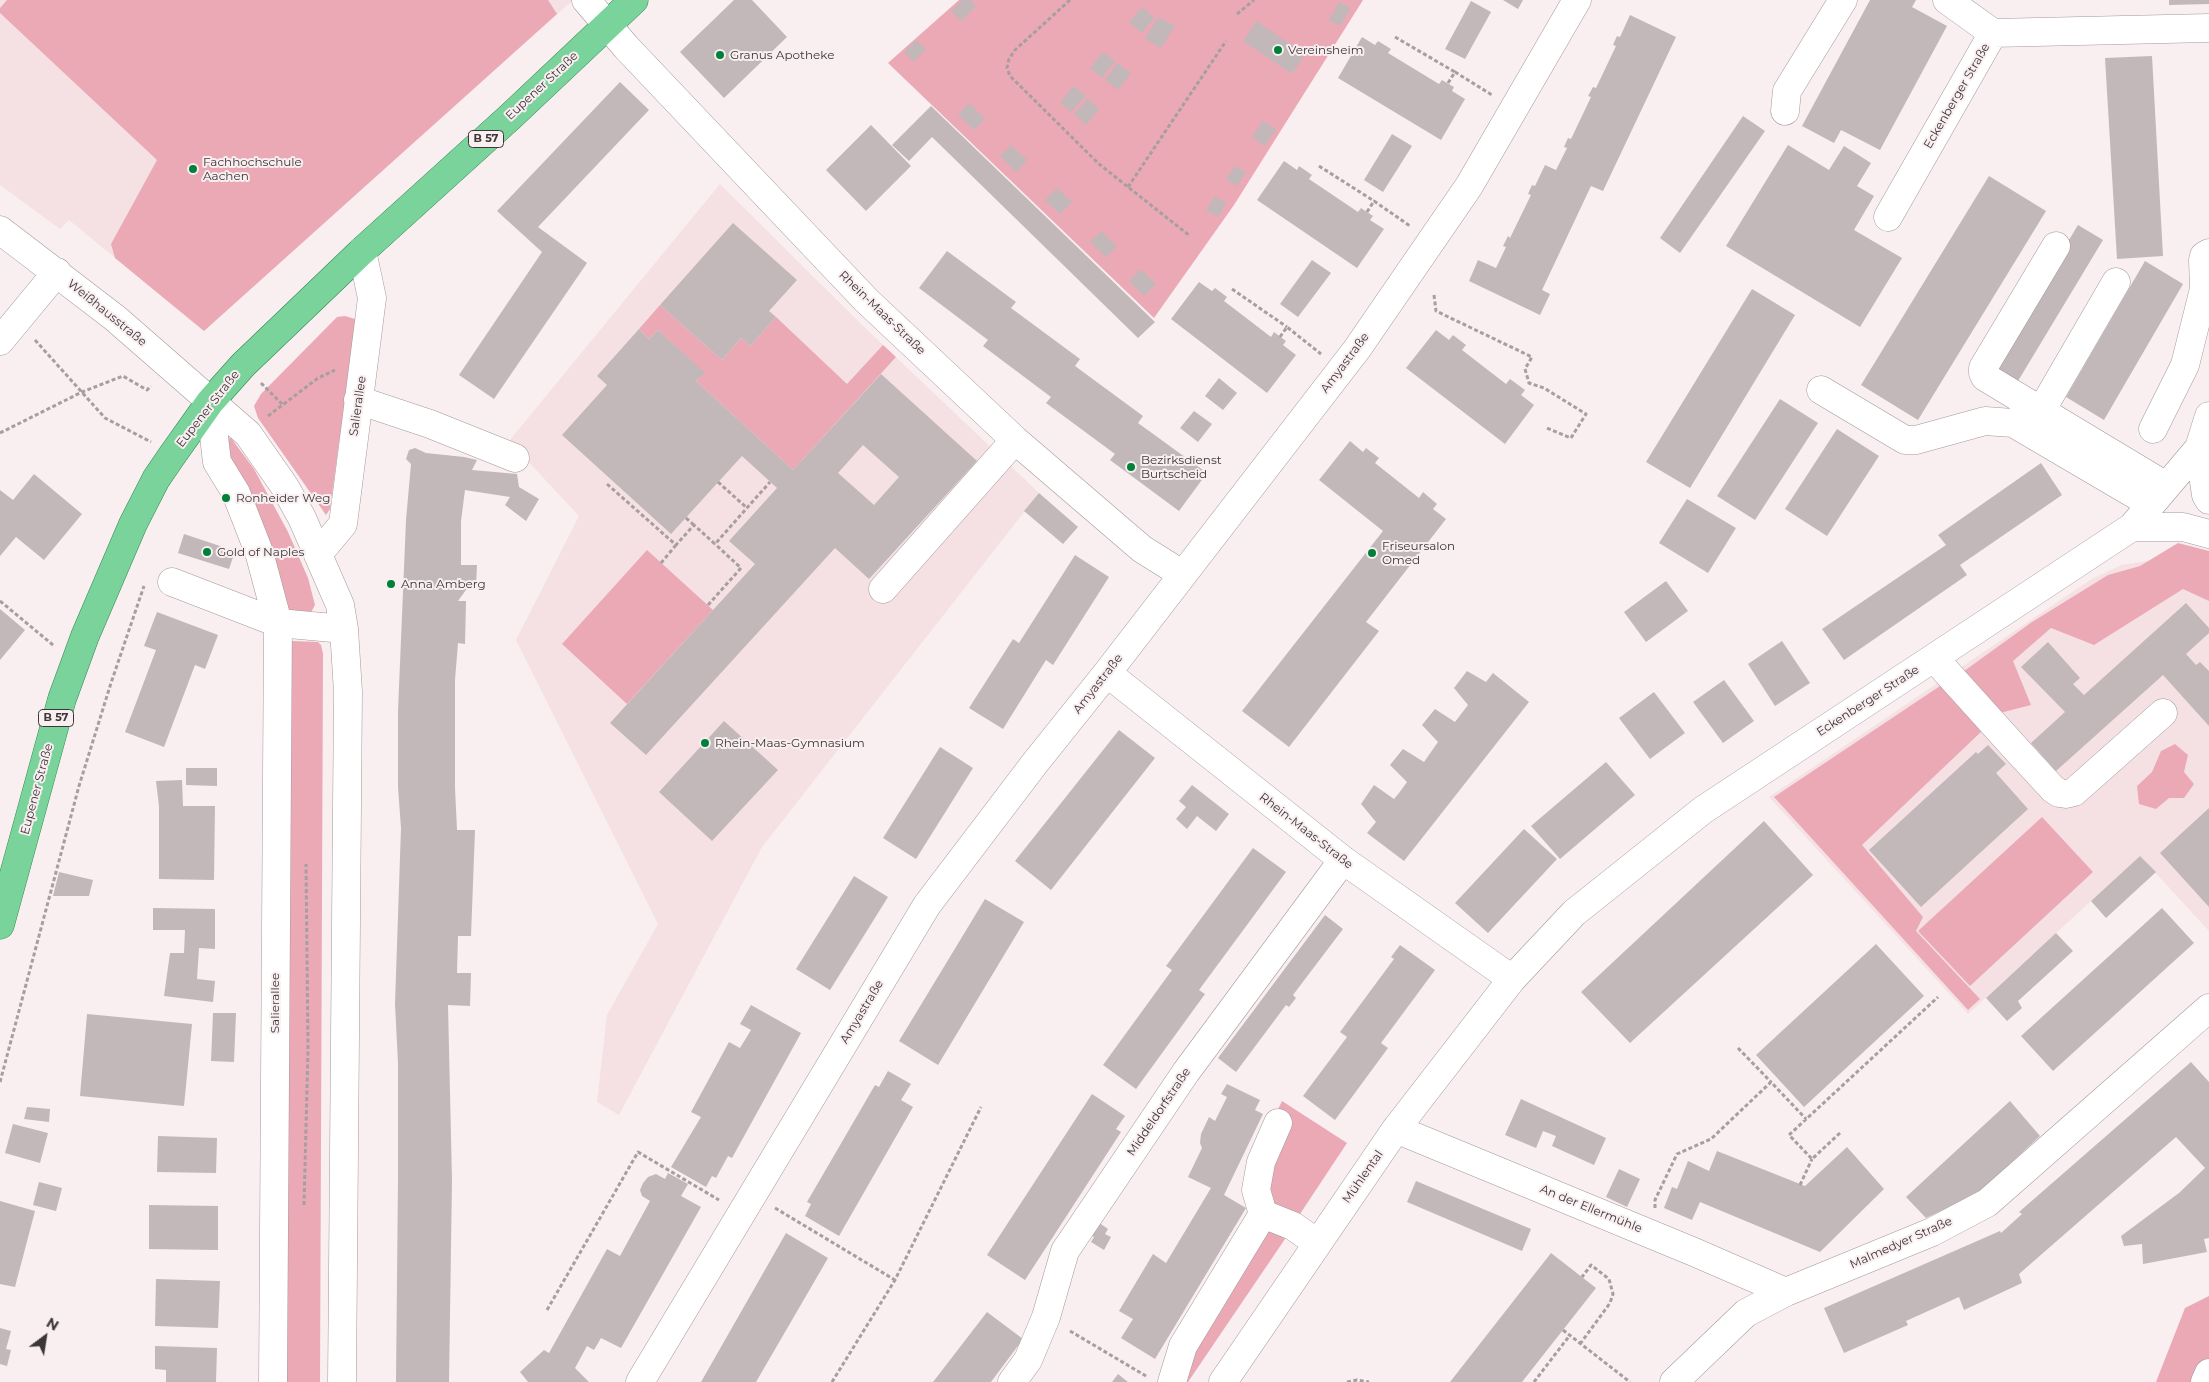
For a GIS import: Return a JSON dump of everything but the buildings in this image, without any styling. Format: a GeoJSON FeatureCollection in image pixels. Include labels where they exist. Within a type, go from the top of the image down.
{"type":"FeatureCollection","features":[{"type":"Feature","properties":{"kind":"main road","name":"Eupener Straße"},"geometry":{"type":"LineString","coordinates":[[0,925],[43,763],[75,664],[132,524],[156,479],[210,402],[243,365],[362,251],[510,117],[634,0]]}},
{"type":"Feature","properties":{"kind":"street","name":"Rhein-Maas-Straße"},"geometry":{"type":"LineString","coordinates":[[586,0],[607,25],[866,300],[1015,440],[1142,549],[1182,574]]}},
{"type":"Feature","properties":{"kind":"street","name":"Amyastraße"},"geometry":{"type":"LineString","coordinates":[[640,1382],[927,905],[1341,370],[1433,241],[1469,186],[1577,0]]}},
{"type":"Feature","properties":{"kind":"street"},"geometry":{"type":"LineString","coordinates":[[1785,111],[1787,91],[1844,0]]}},
{"type":"Feature","properties":{"kind":"street"},"geometry":{"type":"LineString","coordinates":[[1947,0],[1993,32]]}},
{"type":"Feature","properties":{"kind":"street","name":"Eckenberger Straße"},"geometry":{"type":"LineString","coordinates":[[1888,217],[1993,32],[2209,28]]}},
{"type":"Feature","properties":{"kind":"street","name":"Weißhausstraße"},"geometry":{"type":"LineString","coordinates":[[0,230],[57,272],[172,367],[210,402]]}},
{"type":"Feature","properties":{"kind":"street"},"geometry":{"type":"LineString","coordinates":[[2056,246],[1983,368],[1982,373],[1985,377],[2040,411],[2159,495]]}},
{"type":"Feature","properties":{"kind":"street","name":"Salierallee"},"geometry":{"type":"LineString","coordinates":[[319,553],[344,524],[372,298],[362,251]]}},
{"type":"Feature","properties":{"kind":"street"},"geometry":{"type":"LineString","coordinates":[[2153,429],[2186,365],[2204,289],[2202,260],[2209,253]]}},
{"type":"Feature","properties":{"kind":"street"},"geometry":{"type":"LineString","coordinates":[[0,340],[57,272]]}},
{"type":"Feature","properties":{"kind":"street"},"geometry":{"type":"LineString","coordinates":[[2040,411],[2116,282]]}},
{"type":"Feature","properties":{"kind":"street"},"geometry":{"type":"LineString","coordinates":[[1821,390],[1905,440],[1916,440],[1985,421],[2013,423],[2159,495]]}},
{"type":"Feature","properties":{"kind":"street"},"geometry":{"type":"LineString","coordinates":[[2170,396],[2208,418]]}},
{"type":"Feature","properties":{"kind":"street"},"geometry":{"type":"LineString","coordinates":[[358,400],[430,424],[515,458]]}},
{"type":"Feature","properties":{"kind":"street"},"geometry":{"type":"LineString","coordinates":[[210,402],[248,434],[285,487],[319,553],[340,605],[344,629],[348,692],[342,1382]]}},
{"type":"Feature","properties":{"kind":"street","name":"Salierallee"},"geometry":{"type":"LineString","coordinates":[[210,402],[217,462],[236,493],[259,552],[278,623],[273,1382]]}},
{"type":"Feature","properties":{"kind":"street","name":"Eckenberger Straße"},"geometry":{"type":"LineString","coordinates":[[1512,979],[1574,913],[1703,810],[2132,528],[2199,448],[2208,418]]}},
{"type":"Feature","properties":{"kind":"street"},"geometry":{"type":"LineString","coordinates":[[883,589],[1015,440]]}},
{"type":"Feature","properties":{"kind":"street"},"geometry":{"type":"LineString","coordinates":[[2199,448],[2206,495],[2209,500]]}},
{"type":"Feature","properties":{"kind":"street"},"geometry":{"type":"LineString","coordinates":[[2132,528],[2183,527],[2209,534]]}},
{"type":"Feature","properties":{"kind":"street"},"geometry":{"type":"LineString","coordinates":[[172,582],[278,623],[344,629]]}},
{"type":"Feature","properties":{"kind":"street"},"geometry":{"type":"LineString","coordinates":[[1934,658],[2053,789],[2066,794],[2074,792],[2163,713]]}},
{"type":"Feature","properties":{"kind":"street","name":"Rhein-Maas-Straße"},"geometry":{"type":"LineString","coordinates":[[1107,673],[1343,860],[1512,979]]}},
{"type":"Feature","properties":{"kind":"street","name":"Middeldorfstraße"},"geometry":{"type":"LineString","coordinates":[[1012,1382],[1028,1360],[1046,1316],[1065,1251],[1186,1072],[1343,860]]}},
{"type":"Feature","properties":{"kind":"street","name":"Mühlental"},"geometry":{"type":"LineString","coordinates":[[1223,1382],[1396,1129],[1512,979]]}},
{"type":"Feature","properties":{"kind":"street","name":"Malmedyer Straße"},"geometry":{"type":"LineString","coordinates":[[1674,1382],[1746,1313],[1786,1292],[1932,1232],[1987,1203],[2209,1008]]}},
{"type":"Feature","properties":{"kind":"street"},"geometry":{"type":"LineString","coordinates":[[1278,1123],[1261,1162],[1256,1190],[1264,1214],[1293,1226],[1317,1243]]}},
{"type":"Feature","properties":{"kind":"street","name":"An der Ellermühle"},"geometry":{"type":"LineString","coordinates":[[1396,1129],[1656,1236],[1786,1292]]}},
{"type":"Feature","properties":{"kind":"street"},"geometry":{"type":"LineString","coordinates":[[1160,1380],[1264,1214]]}},
{"type":"Feature","properties":{"kind":"street"},"geometry":{"type":"LineString","coordinates":[[2205,1382],[2209,1373]]}},
{"type":"Feature","properties":{"kind":"path"},"geometry":{"type":"LineString","coordinates":[[1070,0],[1015,50],[1009,59],[1007,68],[1010,76],[1099,164],[1190,236]]}},
{"type":"Feature","properties":{"kind":"path"},"geometry":{"type":"LineString","coordinates":[[1237,14],[1254,0]]}},
{"type":"Feature","properties":{"kind":"path"},"geometry":{"type":"LineString","coordinates":[[1395,37],[1514,108]]}},
{"type":"Feature","properties":{"kind":"path"},"geometry":{"type":"LineString","coordinates":[[1128,188],[1226,40]]}},
{"type":"Feature","properties":{"kind":"path"},"geometry":{"type":"LineString","coordinates":[[1448,83],[1454,72]]}},
{"type":"Feature","properties":{"kind":"path"},"geometry":{"type":"LineString","coordinates":[[1319,166],[1433,241]]}},
{"type":"Feature","properties":{"kind":"path"},"geometry":{"type":"LineString","coordinates":[[1367,212],[1374,201]]}},
{"type":"Feature","properties":{"kind":"path"},"geometry":{"type":"LineString","coordinates":[[1232,289],[1287,327],[1341,370]]}},
{"type":"Feature","properties":{"kind":"path"},"geometry":{"type":"LineString","coordinates":[[1434,295],[1436,310],[1532,357],[1525,369],[1529,383],[1544,388],[1586,414],[1571,438],[1547,428]]}},
{"type":"Feature","properties":{"kind":"path"},"geometry":{"type":"LineString","coordinates":[[18,320],[105,418],[143,437],[171,458]]}},
{"type":"Feature","properties":{"kind":"path"},"geometry":{"type":"LineString","coordinates":[[1280,337],[1287,327]]}},
{"type":"Feature","properties":{"kind":"path"},"geometry":{"type":"LineString","coordinates":[[248,434],[282,404],[318,378],[366,355]]}},
{"type":"Feature","properties":{"kind":"path"},"geometry":{"type":"LineString","coordinates":[[0,433],[82,392],[123,376],[146,390],[172,367]]}},
{"type":"Feature","properties":{"kind":"path"},"geometry":{"type":"LineString","coordinates":[[718,482],[747,508]]}},
{"type":"Feature","properties":{"kind":"path"},"geometry":{"type":"LineString","coordinates":[[715,544],[770,482]]}},
{"type":"Feature","properties":{"kind":"path"},"geometry":{"type":"LineString","coordinates":[[607,484],[676,546]]}},
{"type":"Feature","properties":{"kind":"path"},"geometry":{"type":"LineString","coordinates":[[686,518],[741,568],[708,605]]}},
{"type":"Feature","properties":{"kind":"path"},"geometry":{"type":"LineString","coordinates":[[660,562],[694,525]]}},
{"type":"Feature","properties":{"kind":"path"},"geometry":{"type":"LineString","coordinates":[[0,1082],[79,786],[111,683],[145,586]]}},
{"type":"Feature","properties":{"kind":"path"},"geometry":{"type":"LineString","coordinates":[[0,601],[75,664]]}},
{"type":"Feature","properties":{"kind":"path"},"geometry":{"type":"LineString","coordinates":[[1812,1159],[1789,1135],[1938,997]]}},
{"type":"Feature","properties":{"kind":"path"},"geometry":{"type":"LineString","coordinates":[[1738,1048],[1806,1119]]}},
{"type":"Feature","properties":{"kind":"path"},"geometry":{"type":"LineString","coordinates":[[1656,1236],[1655,1200],[1677,1154],[1711,1138],[1771,1082]]}},
{"type":"Feature","properties":{"kind":"path"},"geometry":{"type":"LineString","coordinates":[[832,1382],[895,1280],[981,1107]]}},
{"type":"Feature","properties":{"kind":"path"},"geometry":{"type":"LineString","coordinates":[[1800,1184],[1812,1159],[1840,1133]]}},
{"type":"Feature","properties":{"kind":"path"},"geometry":{"type":"LineString","coordinates":[[548,1310],[638,1152],[747,1204],[895,1280]]}},
{"type":"Feature","properties":{"kind":"path"},"geometry":{"type":"LineString","coordinates":[[1580,1344],[1610,1303],[1613,1294],[1609,1279],[1591,1265],[1582,1277]]}},
{"type":"Feature","properties":{"kind":"path"},"geometry":{"type":"LineString","coordinates":[[1046,1316],[1160,1380]]}},
{"type":"Feature","properties":{"kind":"path"},"geometry":{"type":"LineString","coordinates":[[1563,1330],[1630,1382]]}},
{"type":"Feature","properties":{"kind":"path"},"geometry":{"type":"LineString","coordinates":[[1534,1382],[1570,1336]]}},
{"type":"Feature","properties":{"kind":"path"},"geometry":{"type":"LineString","coordinates":[[1347,1382],[1357,1380],[1369,1382]]}},
{"type":"Feature","properties":{"kind":"shaded area","name":"Fachhochschule Aachen"},"geometry":{"type":"Polygon","coordinates":[[[0,0],[573,0],[204,331],[69,220],[60,229],[0,185],[0,0]]]}},
{"type":"Feature","properties":{"kind":"shaded area","name":"Fachhochschule Aachen"},"geometry":{"type":"Polygon","coordinates":[[[7,0],[548,0],[557,14],[204,331],[115,258],[111,244],[157,160],[0,13],[0,8],[7,0]]]}},
{"type":"Feature","properties":{"kind":"shaded area"},"geometry":{"type":"Polygon","coordinates":[[[959,0],[1363,0],[1234,205],[1154,318],[888,63],[959,0]]]}},
{"type":"Feature","properties":{"kind":"shaded area","name":"Rhein-Maas-Gymnasium"},"geometry":{"type":"Polygon","coordinates":[[[720,184],[860,323],[1039,493],[762,847],[619,1115],[597,1102],[607,1015],[658,924],[516,640],[579,516],[509,441],[720,184]]]}},
{"type":"Feature","properties":{"kind":"shaded area"},"geometry":{"type":"Polygon","coordinates":[[[660,305],[722,360],[741,338],[750,346],[776,317],[847,384],[883,345],[896,357],[793,470],[696,381],[704,373],[658,330],[649,339],[639,329],[660,305]]]}},
{"type":"Feature","properties":{"kind":"shaded area"},"geometry":{"type":"Polygon","coordinates":[[[345,316],[355,319],[360,329],[339,442],[330,509],[326,515],[258,418],[254,406],[261,394],[337,317],[345,316]]]}},
{"type":"Feature","properties":{"kind":"shaded area"},"geometry":{"type":"Polygon","coordinates":[[[231,438],[254,469],[288,532],[308,578],[315,605],[310,614],[288,617],[222,448],[225,439],[231,438]]]}},
{"type":"Feature","properties":{"kind":"shaded area"},"geometry":{"type":"Polygon","coordinates":[[[2178,543],[2209,551],[2209,601],[2183,589],[2094,645],[2051,628],[2013,661],[2031,705],[1996,714],[1960,674],[2032,622],[2108,575],[2140,566],[2178,543]]]}},
{"type":"Feature","properties":{"kind":"shaded area"},"geometry":{"type":"Polygon","coordinates":[[[647,550],[713,610],[627,704],[562,644],[647,550]]]}},
{"type":"Feature","properties":{"kind":"shaded area"},"geometry":{"type":"Polygon","coordinates":[[[2154,560],[2209,572],[2209,931],[2140,856],[1968,1014],[1769,797],[2090,580],[2121,565],[2154,560]]]}},
{"type":"Feature","properties":{"kind":"shaded area"},"geometry":{"type":"Polygon","coordinates":[[[293,641],[318,642],[321,645],[323,654],[320,1382],[281,1382],[289,643],[293,641]]]}},
{"type":"Feature","properties":{"kind":"shaded area"},"geometry":{"type":"Polygon","coordinates":[[[1940,686],[1982,731],[1862,845],[1923,917],[1916,931],[1980,999],[1968,1010],[1774,797],[1940,686]]]}},
{"type":"Feature","properties":{"kind":"shaded area"},"geometry":{"type":"Polygon","coordinates":[[[2175,744],[2188,755],[2184,772],[2194,784],[2184,798],[2169,798],[2156,809],[2139,804],[2137,786],[2152,772],[2161,751],[2175,744]]]}},
{"type":"Feature","properties":{"kind":"shaded area"},"geometry":{"type":"Polygon","coordinates":[[[2042,817],[2093,872],[1970,986],[1918,931],[2042,817]]]}},
{"type":"Feature","properties":{"kind":"shaded area"},"geometry":{"type":"Polygon","coordinates":[[[1282,1101],[1347,1143],[1300,1214],[1289,1216],[1266,1199],[1273,1120],[1282,1101]]]}},
{"type":"Feature","properties":{"kind":"shaded area"},"geometry":{"type":"Polygon","coordinates":[[[1279,1228],[1285,1239],[1188,1382],[1180,1382],[1184,1365],[1259,1231],[1279,1228]]]}},
{"type":"Feature","properties":{"kind":"shaded area"},"geometry":{"type":"Polygon","coordinates":[[[2209,1296],[2209,1382],[2156,1382],[2185,1308],[2209,1296]]]}},
{"type":"Feature","properties":{"kind":"place","name":"Vereinsheim"},"geometry":{"type":"Point","coordinates":[1278,50]}},
{"type":"Feature","properties":{"kind":"place","name":"Granus Apotheke"},"geometry":{"type":"Point","coordinates":[720,55]}},
{"type":"Feature","properties":{"kind":"place","name":"Fachhochschule Aachen"},"geometry":{"type":"Point","coordinates":[193,169]}},
{"type":"Feature","properties":{"kind":"place","name":"Bezirksdienst Burtscheid"},"geometry":{"type":"Point","coordinates":[1131,467]}},
{"type":"Feature","properties":{"kind":"place","name":"Ronheider Weg"},"geometry":{"type":"Point","coordinates":[226,498]}},
{"type":"Feature","properties":{"kind":"place","name":"Gold of Naples"},"geometry":{"type":"Point","coordinates":[207,552]}},
{"type":"Feature","properties":{"kind":"place","name":"Friseursalon Omed"},"geometry":{"type":"Point","coordinates":[1372,553]}},
{"type":"Feature","properties":{"kind":"place","name":"Anna Amberg"},"geometry":{"type":"Point","coordinates":[391,584]}},
{"type":"Feature","properties":{"kind":"place","name":"Rhein-Maas-Gymnasium"},"geometry":{"type":"Point","coordinates":[705,743]}}]}
